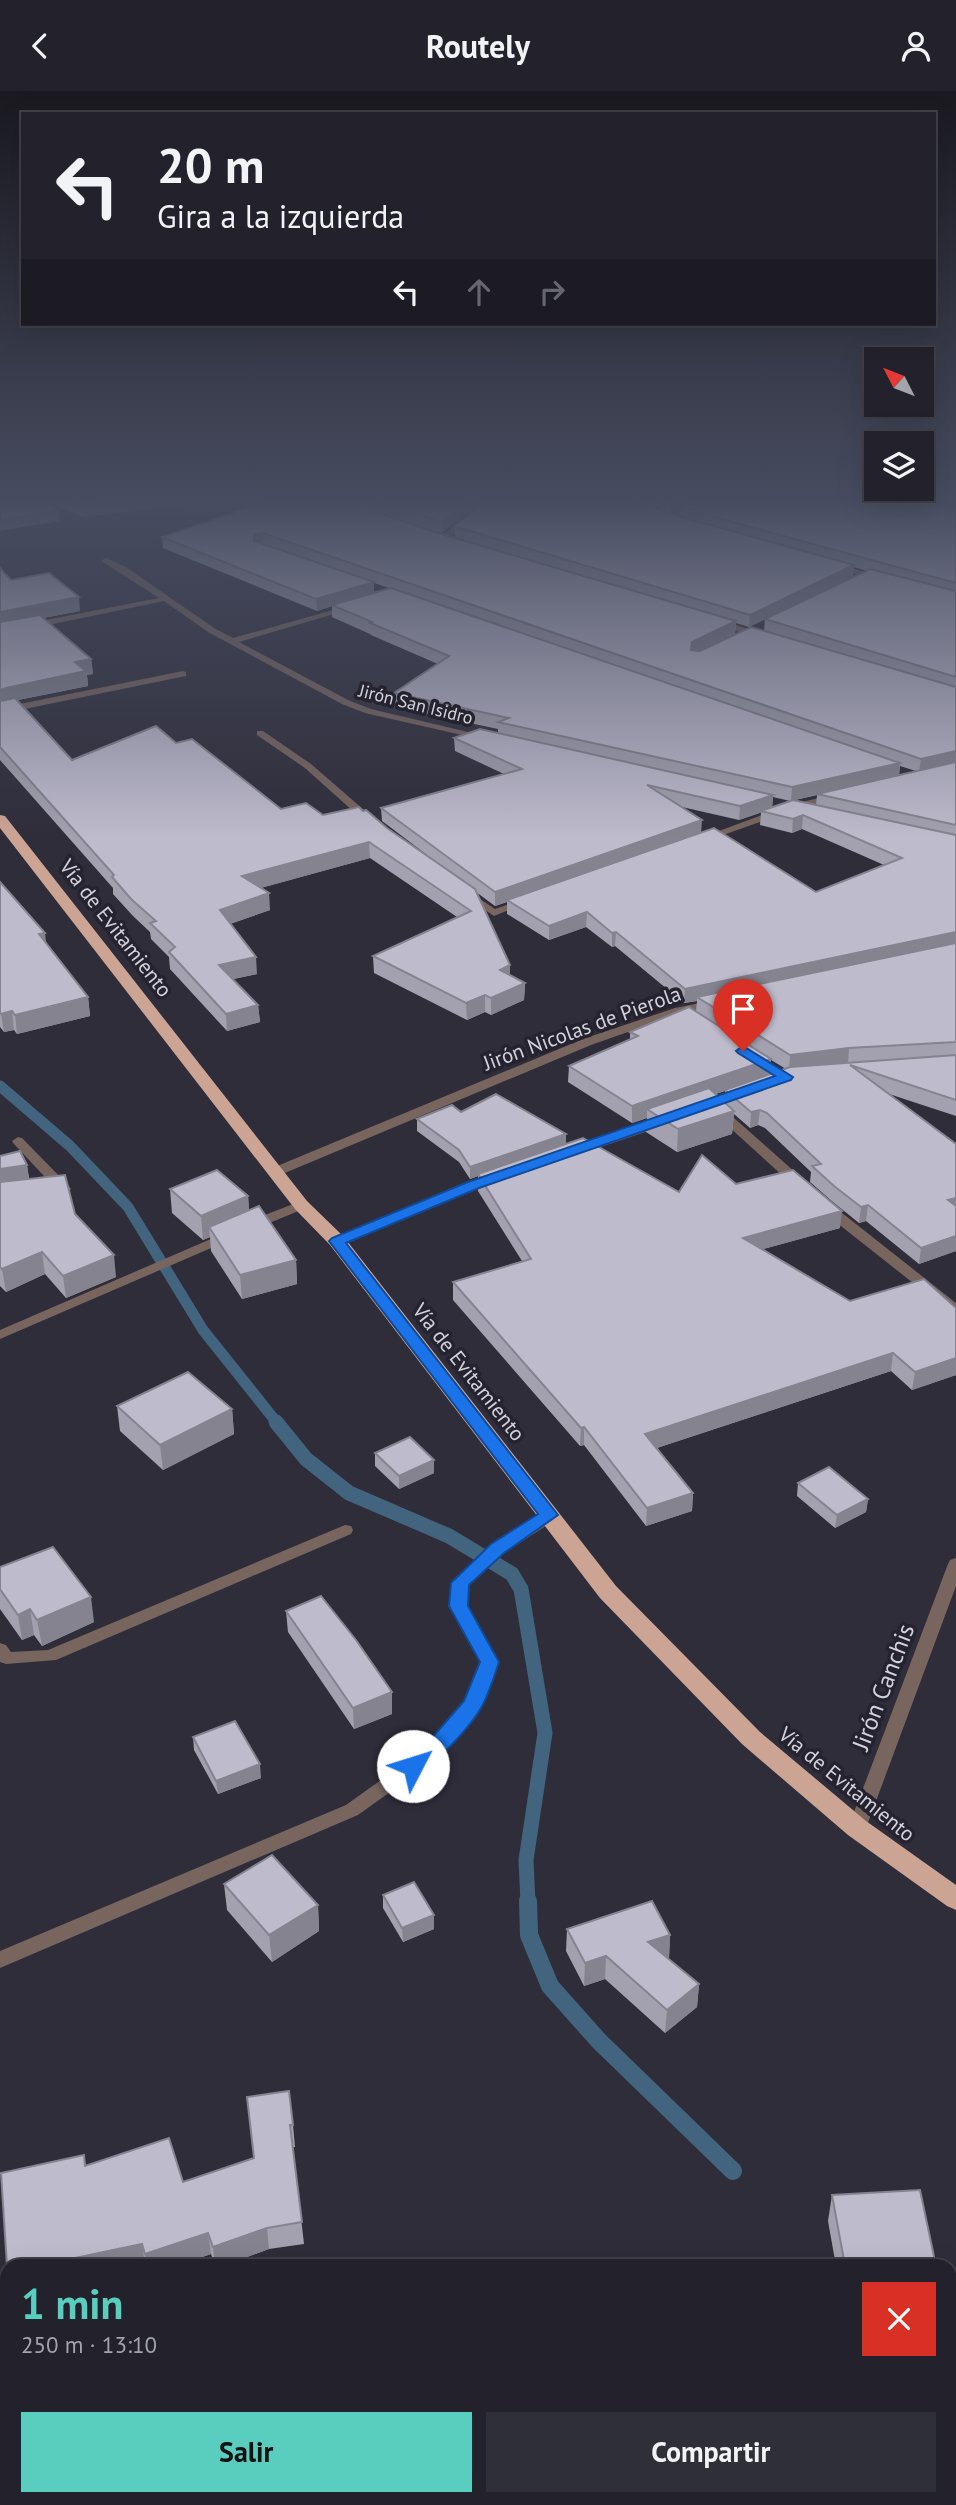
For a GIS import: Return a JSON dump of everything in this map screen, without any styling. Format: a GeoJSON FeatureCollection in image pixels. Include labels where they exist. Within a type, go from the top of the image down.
{"type":"FeatureCollection","features":[{"type":"Feature","properties":{"kind":"highway","name":"Vía de Evitamiento"},"geometry":{"type":"LineString","coordinates":[[0,819],[301,1205],[337,1241],[608,1592],[751,1738],[857,1828],[956,1899]]}},
{"type":"Feature","properties":{"kind":"street"},"geometry":{"type":"LineString","coordinates":[[0,632],[91,614]]}},
{"type":"Feature","properties":{"kind":"street","name":"Jirón San Isidro"},"geometry":{"type":"LineString","coordinates":[[188,614],[232,641],[345,702],[368,711],[494,740]]}},
{"type":"Feature","properties":{"kind":"street"},"geometry":{"type":"LineString","coordinates":[[232,641],[326,614]]}},
{"type":"Feature","properties":{"kind":"street"},"geometry":{"type":"LineString","coordinates":[[712,621],[776,641]]}},
{"type":"Feature","properties":{"kind":"street"},"geometry":{"type":"LineString","coordinates":[[739,638],[762,627]]}},
{"type":"Feature","properties":{"kind":"street"},"geometry":{"type":"LineString","coordinates":[[0,711],[183,674]]}},
{"type":"Feature","properties":{"kind":"street"},"geometry":{"type":"LineString","coordinates":[[260,733],[308,766],[375,825]]}},
{"type":"Feature","properties":{"kind":"street"},"geometry":{"type":"LineString","coordinates":[[689,844],[793,807],[843,795]]}},
{"type":"Feature","properties":{"kind":"street"},"geometry":{"type":"LineString","coordinates":[[766,801],[820,813]]}},
{"type":"Feature","properties":{"kind":"street"},"geometry":{"type":"LineString","coordinates":[[460,889],[494,913],[533,899]]}},
{"type":"Feature","properties":{"kind":"street","name":"Jirón Nicolas de Pierola"},"geometry":{"type":"LineString","coordinates":[[275,1172],[587,1042],[679,1010],[732,999]]}},
{"type":"Feature","properties":{"kind":"street"},"geometry":{"type":"LineString","coordinates":[[679,1010],[700,1024]]}},
{"type":"Feature","properties":{"kind":"street"},"geometry":{"type":"LineString","coordinates":[[718,1102],[810,1193],[956,1310]]}},
{"type":"Feature","properties":{"kind":"street"},"geometry":{"type":"LineString","coordinates":[[570,1153],[673,1118]]}},
{"type":"Feature","properties":{"kind":"street"},"geometry":{"type":"LineString","coordinates":[[18,1140],[64,1189],[51,1191]]}},
{"type":"Feature","properties":{"kind":"street"},"geometry":{"type":"LineString","coordinates":[[337,1241],[510,1173]]}},
{"type":"Feature","properties":{"kind":"street"},"geometry":{"type":"LineString","coordinates":[[0,1335],[301,1205]]}},
{"type":"Feature","properties":{"kind":"street"},"geometry":{"type":"LineString","coordinates":[[0,1960],[352,1810],[433,1752],[473,1705],[489,1662],[458,1606],[460,1583],[498,1549],[549,1515]]}},
{"type":"Feature","properties":{"kind":"street"},"geometry":{"type":"LineString","coordinates":[[2,1656],[50,1656],[345,1530]]}},
{"type":"Feature","properties":{"kind":"street","name":"Jirón Canchis"},"geometry":{"type":"LineString","coordinates":[[857,1828],[956,1564]]}},
{"type":"Feature","properties":{"kind":"building"},"geometry":{"type":"Polygon","coordinates":[[[352,614],[466,614],[900,763],[792,787],[498,722],[509,718],[394,693],[449,656],[370,623],[372,622],[352,614]]]}},
{"type":"Feature","properties":{"kind":"building"},"geometry":{"type":"Polygon","coordinates":[[[498,614],[711,614],[736,621],[692,642],[691,650],[700,651],[751,627],[956,687],[956,751],[921,759],[498,614]]]}},
{"type":"Feature","properties":{"kind":"building"},"geometry":{"type":"Polygon","coordinates":[[[776,614],[956,614],[956,677],[765,619],[776,614]]]}},
{"type":"Feature","properties":{"kind":"building"},"geometry":{"type":"Polygon","coordinates":[[[40,615],[91,659],[75,662],[86,671],[0,690],[0,622],[40,615]]]}},
{"type":"Feature","properties":{"kind":"building"},"geometry":{"type":"Polygon","coordinates":[[[15,698],[72,760],[156,726],[176,743],[192,739],[281,809],[306,803],[323,815],[359,807],[363,811],[366,810],[387,828],[475,889],[510,965],[500,970],[525,983],[491,998],[485,995],[466,1003],[373,956],[471,911],[369,842],[242,876],[269,893],[220,910],[256,957],[219,965],[258,1005],[226,1014],[169,952],[175,947],[150,923],[156,921],[131,899],[112,877],[114,875],[0,747],[0,701],[15,698]]]}},
{"type":"Feature","properties":{"kind":"building"},"geometry":{"type":"Polygon","coordinates":[[[480,729],[773,795],[740,806],[647,785],[702,820],[495,892],[381,808],[522,769],[454,738],[480,729]]]}},
{"type":"Feature","properties":{"kind":"building"},"geometry":{"type":"Polygon","coordinates":[[[956,762],[956,825],[817,794],[956,762]]]}},
{"type":"Feature","properties":{"kind":"building"},"geometry":{"type":"Polygon","coordinates":[[[793,800],[956,835],[956,932],[685,989],[616,932],[612,933],[587,912],[549,926],[507,900],[714,828],[816,892],[902,858],[803,815],[793,819],[761,811],[793,800]]]}},
{"type":"Feature","properties":{"kind":"building"},"geometry":{"type":"Polygon","coordinates":[[[0,882],[45,933],[39,934],[88,997],[15,1015],[12,1011],[0,1013],[0,882]]]}},
{"type":"Feature","properties":{"kind":"building"},"geometry":{"type":"Polygon","coordinates":[[[956,943],[956,1042],[849,1048],[790,1055],[697,997],[956,943]]]}},
{"type":"Feature","properties":{"kind":"building"},"geometry":{"type":"Polygon","coordinates":[[[689,1007],[771,1059],[632,1106],[569,1066],[638,1036],[630,1032],[689,1007]]]}},
{"type":"Feature","properties":{"kind":"building"},"geometry":{"type":"Polygon","coordinates":[[[956,1055],[956,1100],[850,1065],[956,1144],[956,1198],[948,1200],[956,1206],[956,1236],[921,1248],[868,1205],[861,1207],[834,1186],[812,1166],[821,1164],[767,1113],[760,1110],[751,1112],[725,1090],[790,1067],[956,1055]]]}},
{"type":"Feature","properties":{"kind":"building"},"geometry":{"type":"Polygon","coordinates":[[[709,1088],[734,1111],[678,1129],[647,1109],[709,1088]]]}},
{"type":"Feature","properties":{"kind":"building"},"geometry":{"type":"Polygon","coordinates":[[[496,1094],[566,1134],[470,1167],[459,1150],[417,1119],[452,1105],[461,1112],[496,1094]]]}},
{"type":"Feature","properties":{"kind":"building"},"geometry":{"type":"Polygon","coordinates":[[[583,1138],[679,1192],[702,1155],[736,1184],[793,1170],[842,1211],[743,1238],[850,1301],[924,1279],[956,1308],[956,1358],[915,1372],[893,1353],[645,1434],[693,1493],[647,1508],[584,1427],[581,1428],[453,1282],[531,1259],[478,1174],[583,1138]]]}},
{"type":"Feature","properties":{"kind":"building"},"geometry":{"type":"Polygon","coordinates":[[[20,1151],[27,1165],[0,1169],[0,1156],[20,1151]]]}},
{"type":"Feature","properties":{"kind":"building"},"geometry":{"type":"Polygon","coordinates":[[[217,1170],[248,1196],[201,1216],[170,1189],[217,1170]]]}},
{"type":"Feature","properties":{"kind":"building"},"geometry":{"type":"Polygon","coordinates":[[[65,1175],[75,1214],[114,1255],[63,1276],[42,1252],[2,1269],[0,1182],[65,1175]]]}},
{"type":"Feature","properties":{"kind":"building"},"geometry":{"type":"Polygon","coordinates":[[[259,1206],[296,1260],[240,1275],[209,1227],[259,1206]]]}},
{"type":"Feature","properties":{"kind":"building"},"geometry":{"type":"Polygon","coordinates":[[[188,1372],[232,1409],[160,1445],[117,1406],[188,1372]]]}},
{"type":"Feature","properties":{"kind":"building"},"geometry":{"type":"Polygon","coordinates":[[[410,1437],[434,1460],[399,1476],[375,1453],[410,1437]]]}},
{"type":"Feature","properties":{"kind":"building"},"geometry":{"type":"Polygon","coordinates":[[[829,1467],[868,1499],[837,1515],[798,1483],[829,1467]]]}},
{"type":"Feature","properties":{"kind":"building"},"geometry":{"type":"Polygon","coordinates":[[[53,1547],[91,1597],[37,1620],[30,1609],[18,1615],[0,1589],[0,1567],[53,1547]]]}},
{"type":"Feature","properties":{"kind":"building"},"geometry":{"type":"Polygon","coordinates":[[[321,1596],[392,1692],[353,1708],[286,1611],[321,1596]]]}},
{"type":"Feature","properties":{"kind":"building"},"geometry":{"type":"Polygon","coordinates":[[[235,1721],[260,1764],[216,1781],[193,1737],[235,1721]]]}},
{"type":"Feature","properties":{"kind":"building"},"geometry":{"type":"Polygon","coordinates":[[[272,1855],[318,1905],[269,1935],[224,1884],[272,1855]]]}},
{"type":"Feature","properties":{"kind":"building"},"geometry":{"type":"Polygon","coordinates":[[[414,1882],[434,1915],[402,1928],[383,1895],[414,1882]]]}},
{"type":"Feature","properties":{"kind":"building"},"geometry":{"type":"Polygon","coordinates":[[[652,1901],[670,1935],[648,1942],[699,1984],[667,2010],[606,1956],[585,1963],[567,1929],[652,1901]]]}},
{"type":"Feature","properties":{"kind":"building"},"geometry":{"type":"Polygon","coordinates":[[[289,2091],[293,2125],[290,2125],[302,2222],[267,2228],[213,2247],[208,2233],[145,2254],[142,2244],[70,2259],[7,2259],[1,2173],[84,2155],[85,2166],[169,2138],[183,2182],[254,2158],[247,2097],[289,2091]]]}},
{"type":"Feature","properties":{"kind":"building"},"geometry":{"type":"Polygon","coordinates":[[[920,2190],[935,2259],[844,2259],[832,2195],[920,2190]]]}},
{"type":"Feature","properties":{"kind":"waterway"},"geometry":{"type":"LineString","coordinates":[[0,1086],[70,1146],[128,1207],[203,1330],[278,1424]]}},
{"type":"Feature","properties":{"kind":"waterway"},"geometry":{"type":"LineString","coordinates":[[276,1422],[306,1459],[349,1493],[449,1536],[512,1574],[521,1589],[545,1733],[526,1860],[528,1903]]}},
{"type":"Feature","properties":{"kind":"waterway"},"geometry":{"type":"LineString","coordinates":[[528,1901],[529,1935],[550,1986],[599,2041],[733,2171]]}},
{"type":"Feature","properties":{"kind":"route"},"geometry":{"type":"LineString","coordinates":[[413,1766],[433,1752],[473,1705],[489,1662],[458,1606],[460,1583],[498,1549],[549,1515],[337,1241],[473,1185],[712,1105],[786,1077],[743,1051]]}}]}
